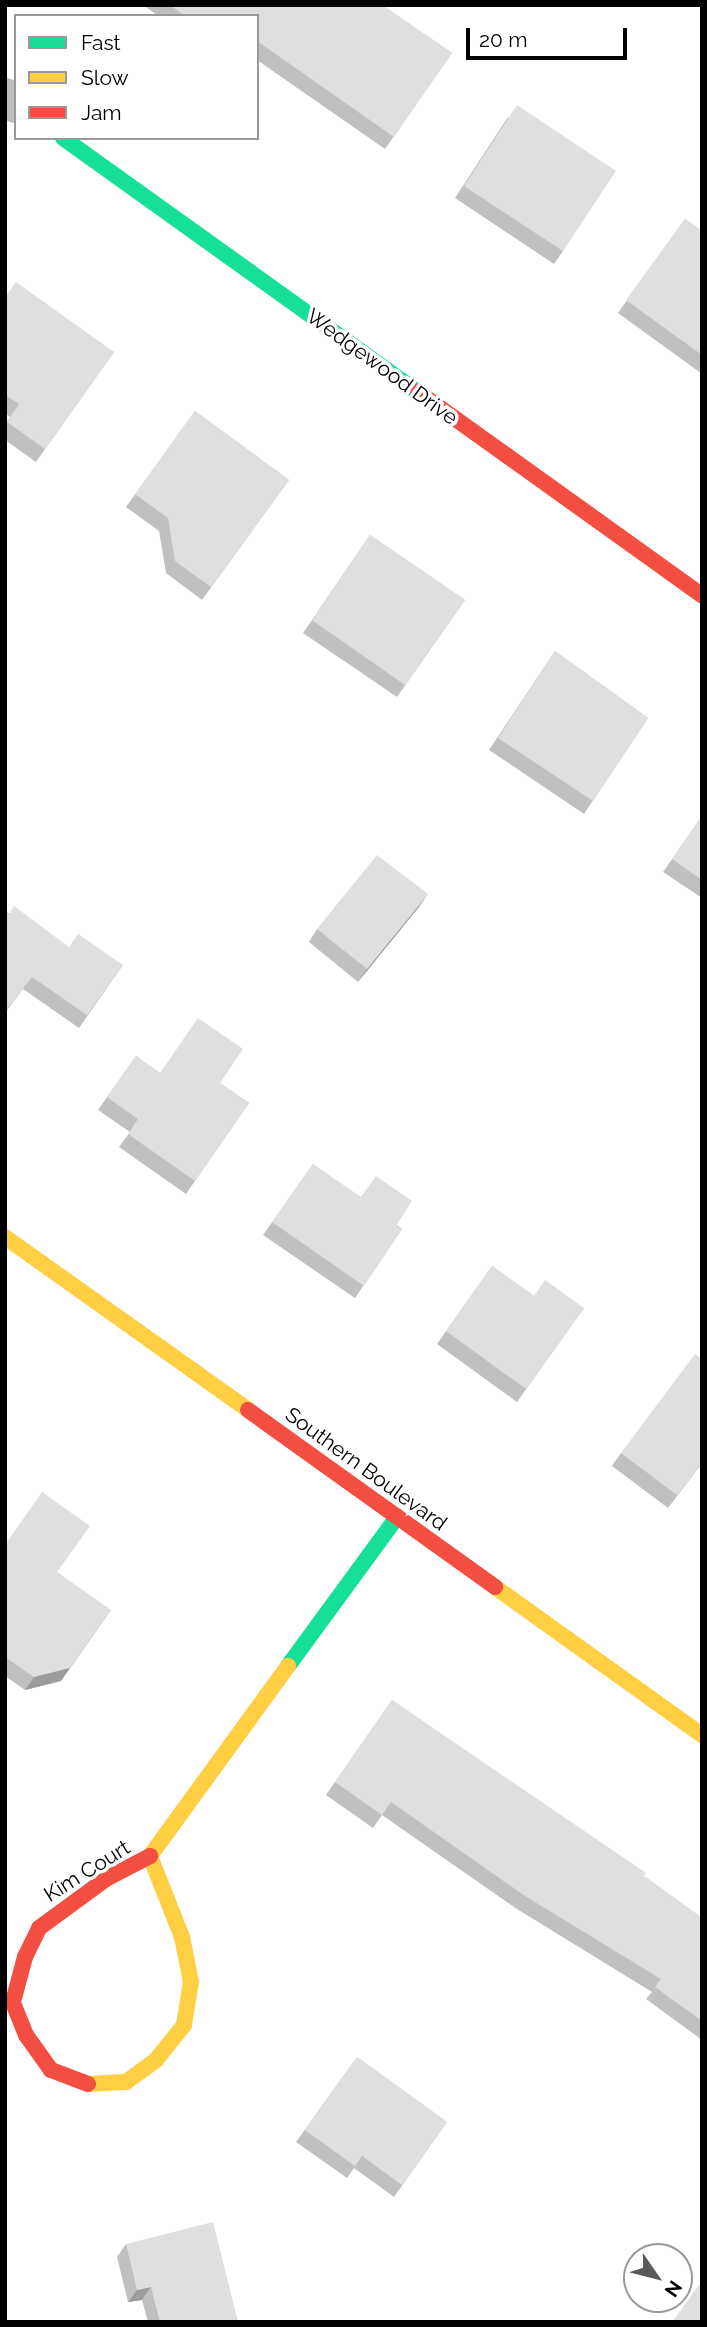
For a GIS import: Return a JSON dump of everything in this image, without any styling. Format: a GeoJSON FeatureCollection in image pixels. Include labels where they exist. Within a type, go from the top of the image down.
{"type":"FeatureCollection","features":[{"type":"Feature","properties":{"kind":"street","name":"Wedgewood Drive"},"geometry":{"type":"LineString","coordinates":[[66,140],[702,595]]}},
{"type":"Feature","properties":{"kind":"street","name":"Southern Boulevard"},"geometry":{"type":"LineString","coordinates":[[5,1237],[702,1735]]}},
{"type":"Feature","properties":{"kind":"street","name":"Kim Court"},"geometry":{"type":"LineString","coordinates":[[150,1856],[182,1937],[189,1971],[184,2025],[156,2060],[126,2082],[93,2085],[51,2070],[26,2035],[13,2002],[25,1957],[39,1928],[106,1879],[150,1856],[397,1517]]}},
{"type":"Feature","properties":{"kind":"building"},"geometry":{"type":"Polygon","coordinates":[[[170,5],[382,5],[452,53],[394,137],[259,42],[259,14],[182,14],[170,5]]]}},
{"type":"Feature","properties":{"kind":"building"},"geometry":{"type":"Polygon","coordinates":[[[517,105],[616,171],[563,251],[464,186],[517,105]]]}},
{"type":"Feature","properties":{"kind":"building"},"geometry":{"type":"Polygon","coordinates":[[[685,219],[702,231],[702,355],[626,300],[685,219]]]}},
{"type":"Feature","properties":{"kind":"building"},"geometry":{"type":"Polygon","coordinates":[[[16,282],[114,352],[45,449],[7,422],[19,404],[5,395],[5,297],[16,282]]]}},
{"type":"Feature","properties":{"kind":"building"},"geometry":{"type":"Polygon","coordinates":[[[195,411],[289,480],[211,587],[175,561],[168,518],[135,494],[195,411]]]}},
{"type":"Feature","properties":{"kind":"building"},"geometry":{"type":"Polygon","coordinates":[[[370,535],[465,600],[405,685],[312,620],[370,535]]]}},
{"type":"Feature","properties":{"kind":"building"},"geometry":{"type":"Polygon","coordinates":[[[555,651],[648,718],[593,801],[498,738],[555,651]]]}},
{"type":"Feature","properties":{"kind":"building"},"geometry":{"type":"Polygon","coordinates":[[[702,816],[702,880],[672,859],[702,816]]]}},
{"type":"Feature","properties":{"kind":"building"},"geometry":{"type":"Polygon","coordinates":[[[377,855],[428,894],[367,969],[317,929],[377,855]]]}},
{"type":"Feature","properties":{"kind":"building"},"geometry":{"type":"Polygon","coordinates":[[[14,906],[69,947],[78,934],[123,965],[87,1015],[32,977],[5,1012],[5,911],[9,914],[14,906]]]}},
{"type":"Feature","properties":{"kind":"building"},"geometry":{"type":"Polygon","coordinates":[[[198,1018],[243,1049],[220,1083],[249,1103],[195,1181],[128,1134],[138,1119],[107,1097],[136,1056],[160,1073],[198,1018]]]}},
{"type":"Feature","properties":{"kind":"building"},"geometry":{"type":"Polygon","coordinates":[[[313,1164],[361,1197],[376,1176],[412,1201],[396,1226],[402,1229],[364,1286],[272,1222],[313,1164]]]}},
{"type":"Feature","properties":{"kind":"building"},"geometry":{"type":"Polygon","coordinates":[[[492,1266],[534,1296],[545,1280],[584,1308],[526,1389],[446,1331],[492,1266]]]}},
{"type":"Feature","properties":{"kind":"building"},"geometry":{"type":"Polygon","coordinates":[[[695,1354],[702,1359],[702,1462],[677,1495],[621,1453],[695,1354]]]}},
{"type":"Feature","properties":{"kind":"building"},"geometry":{"type":"Polygon","coordinates":[[[42,1492],[90,1526],[57,1572],[111,1610],[70,1668],[34,1677],[5,1657],[5,1541],[7,1542],[42,1492]]]}},
{"type":"Feature","properties":{"kind":"building"},"geometry":{"type":"Polygon","coordinates":[[[392,1700],[646,1873],[644,1876],[702,1918],[702,2021],[655,1987],[661,1979],[525,1896],[391,1802],[382,1815],[335,1782],[392,1700]]]}},
{"type":"Feature","properties":{"kind":"building"},"geometry":{"type":"Polygon","coordinates":[[[357,2057],[447,2122],[402,2185],[362,2156],[355,2166],[305,2130],[357,2057]]]}},
{"type":"Feature","properties":{"kind":"building"},"geometry":{"type":"Polygon","coordinates":[[[213,2222],[238,2322],[160,2322],[151,2287],[137,2290],[126,2244],[213,2222]]]}},
{"type":"Feature","properties":{"kind":"building"},"geometry":{"type":"Polygon","coordinates":[[[702,2281],[702,2322],[672,2322],[679,2313],[693,2313],[693,2293],[702,2281]]]}},
{"type":"Feature","properties":{"kind":"traffic: fast"},"geometry":{"type":"LineString","coordinates":[[66,140],[418,392]]}},
{"type":"Feature","properties":{"kind":"traffic: fast"},"geometry":{"type":"LineString","coordinates":[[288,1666],[397,1517]]}},
{"type":"Feature","properties":{"kind":"traffic: slow"},"geometry":{"type":"LineString","coordinates":[[5,1237],[248,1410]]}},
{"type":"Feature","properties":{"kind":"traffic: slow"},"geometry":{"type":"LineString","coordinates":[[495,1587],[702,1735]]}},
{"type":"Feature","properties":{"kind":"traffic: slow"},"geometry":{"type":"LineString","coordinates":[[88,2084],[126,2082],[156,2060],[184,2025],[191,1982],[182,1937],[150,1856],[288,1666]]}},
{"type":"Feature","properties":{"kind":"traffic: jam"},"geometry":{"type":"LineString","coordinates":[[418,392],[702,595]]}},
{"type":"Feature","properties":{"kind":"traffic: jam"},"geometry":{"type":"LineString","coordinates":[[248,1410],[495,1587]]}},
{"type":"Feature","properties":{"kind":"traffic: jam"},"geometry":{"type":"LineString","coordinates":[[88,2084],[51,2070],[26,2035],[13,2002],[25,1957],[39,1928],[106,1879],[150,1856]]}}]}
